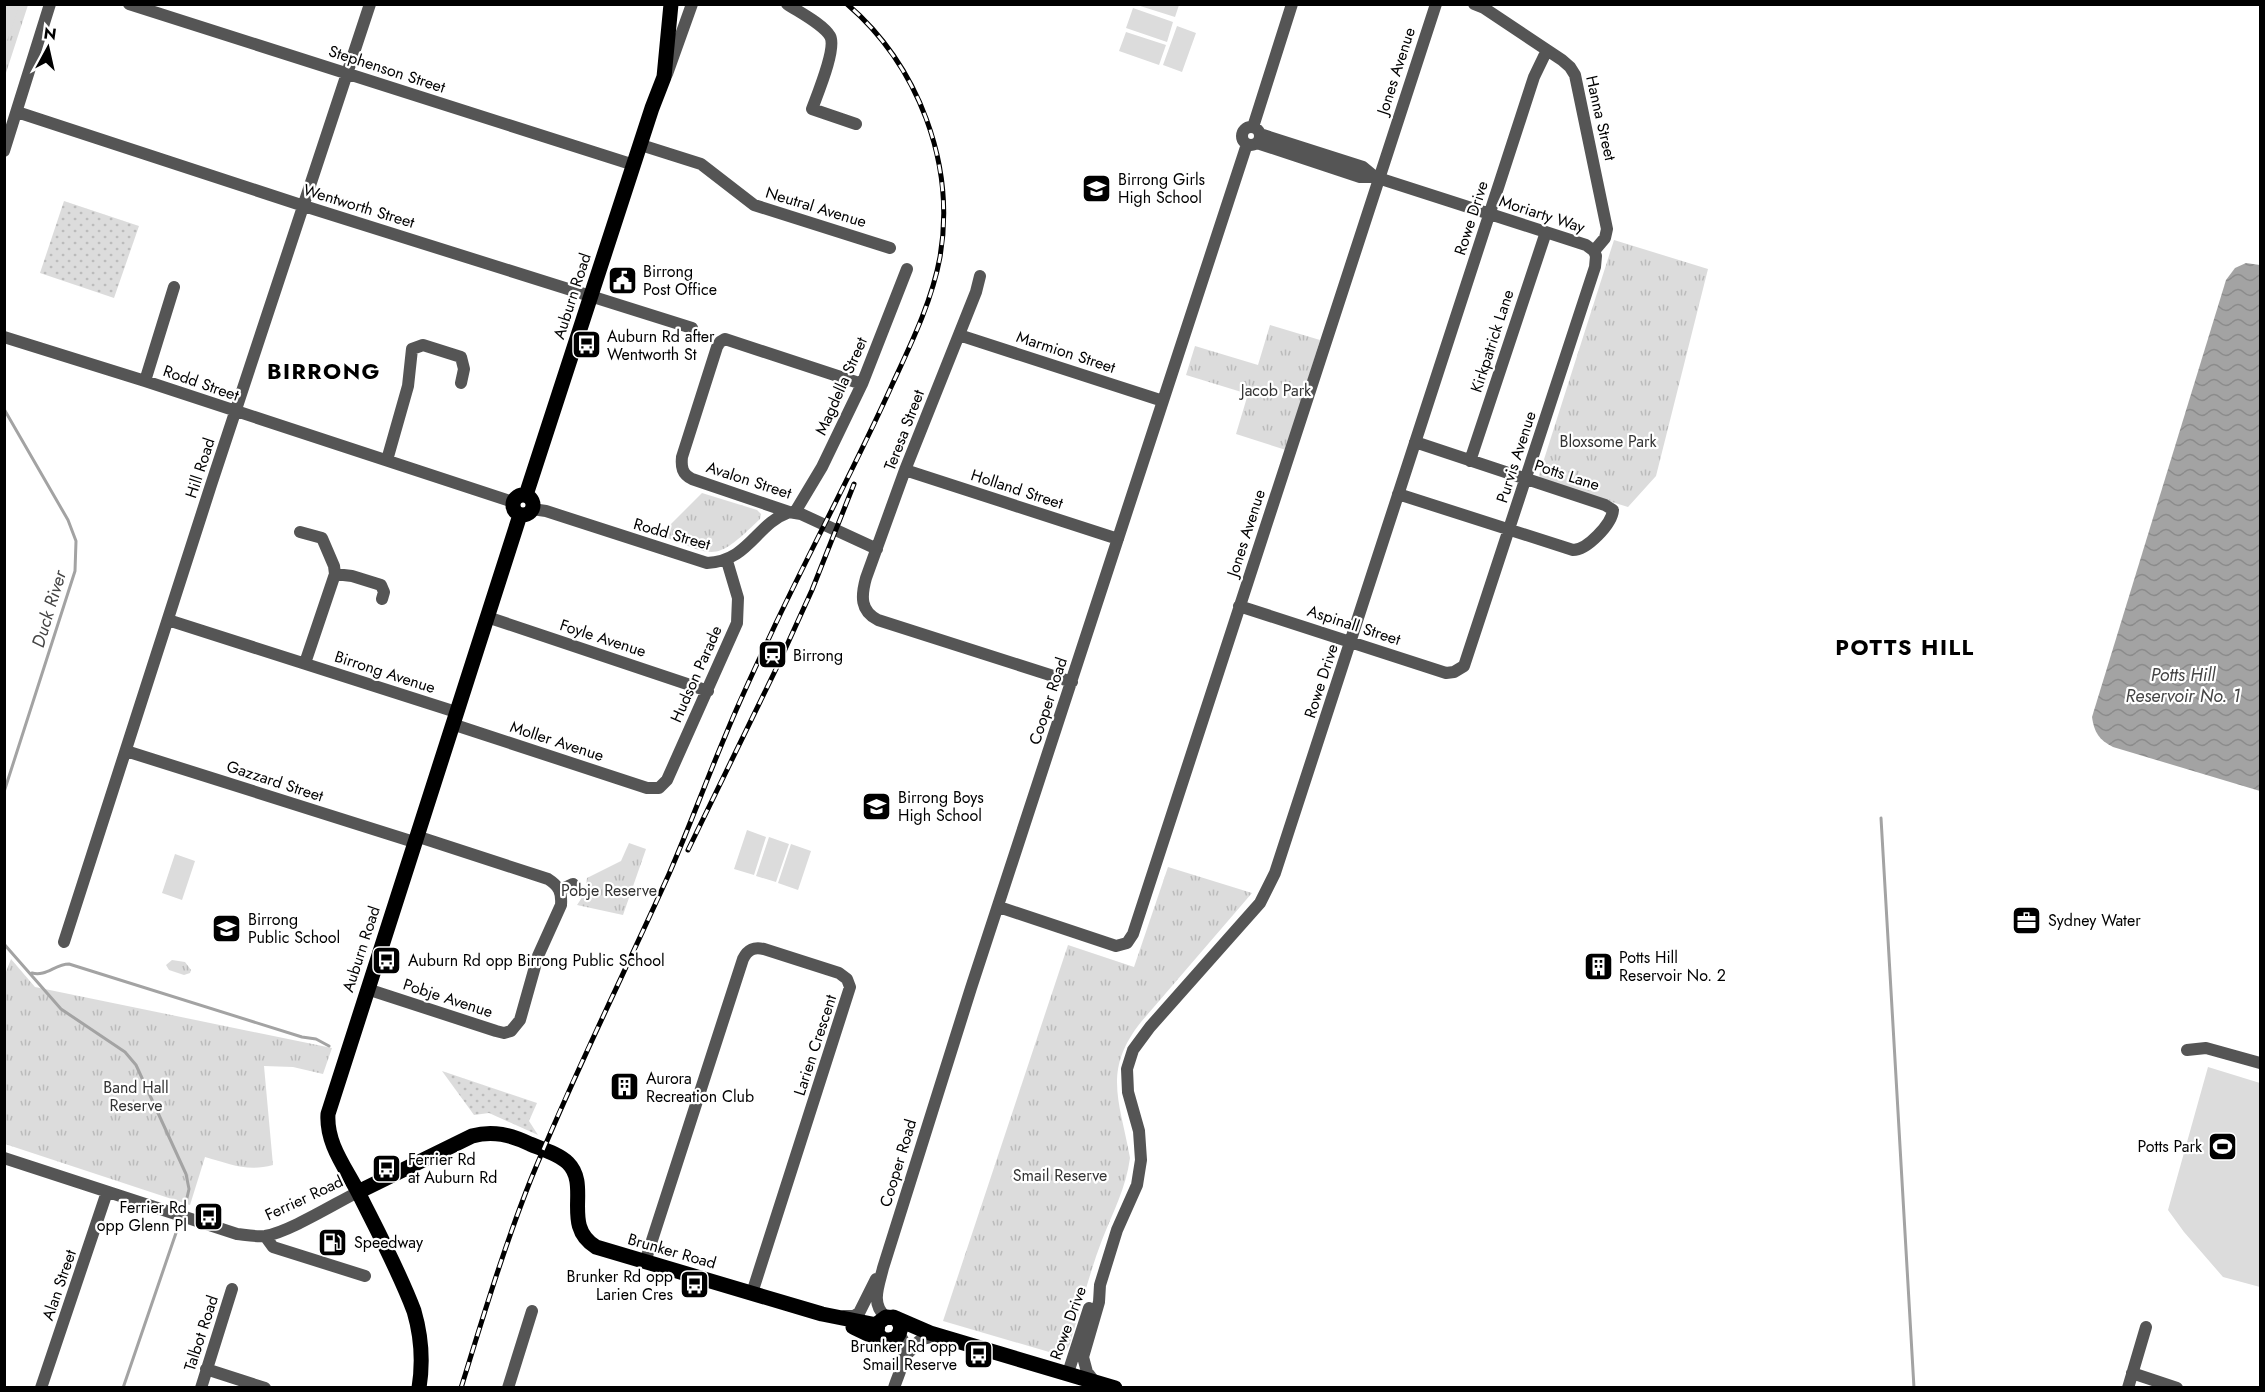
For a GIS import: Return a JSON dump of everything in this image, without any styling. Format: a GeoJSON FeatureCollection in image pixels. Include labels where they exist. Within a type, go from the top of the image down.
{"type":"FeatureCollection","features":[{"type":"Feature","properties":{"kind":"main road","name":"Auburn Road"},"geometry":{"type":"LineString","coordinates":[[652,108],[662,4]]}},
{"type":"Feature","properties":{"kind":"main road","name":"Auburn Road"},"geometry":{"type":"LineString","coordinates":[[419,1388],[421,1357],[416,1316],[358,1192],[334,1148],[327,1124],[330,1102],[652,108],[661,88],[666,62],[671,4]]}},
{"type":"Feature","properties":{"kind":"main road","name":"Ferrier Road"},"geometry":{"type":"LineString","coordinates":[[358,1192],[458,1142],[480,1134],[501,1134],[515,1138],[560,1157],[572,1168]]}},
{"type":"Feature","properties":{"kind":"main road","name":"Brunker Road"},"geometry":{"type":"LineString","coordinates":[[572,1168],[577,1185],[577,1218],[585,1238],[596,1247],[822,1314],[888,1329],[935,1334],[1115,1388]]}},
{"type":"Feature","properties":{"kind":"street"},"geometry":{"type":"LineString","coordinates":[[4,151],[51,4]]}},
{"type":"Feature","properties":{"kind":"street","name":"Stephenson Street"},"geometry":{"type":"LineString","coordinates":[[129,4],[634,165]]}},
{"type":"Feature","properties":{"kind":"street","name":"Hill Road"},"geometry":{"type":"LineString","coordinates":[[64,942],[370,4]]}},
{"type":"Feature","properties":{"kind":"street","name":"Auburn Road"},"geometry":{"type":"LineString","coordinates":[[661,88],[692,4]]}},
{"type":"Feature","properties":{"kind":"street"},"geometry":{"type":"LineString","coordinates":[[787,4],[825,30],[831,39],[831,49],[812,109],[856,124]]}},
{"type":"Feature","properties":{"kind":"street","name":"Cooper Road"},"geometry":{"type":"LineString","coordinates":[[883,1268],[935,1100],[1163,401],[1254,137],[1292,4]]}},
{"type":"Feature","properties":{"kind":"street","name":"Jones Avenue"},"geometry":{"type":"LineString","coordinates":[[999,907],[1116,946],[1127,943],[1133,934],[1377,178],[1436,4]]}},
{"type":"Feature","properties":{"kind":"street","name":"Hanna Street"},"geometry":{"type":"LineString","coordinates":[[1474,4],[1484,8],[1547,50],[1570,67],[1575,75],[1581,95],[1607,229],[1605,238],[1594,251]]}},
{"type":"Feature","properties":{"kind":"street","name":"Rowe Drive"},"geometry":{"type":"LineString","coordinates":[[1094,1381],[1087,1372],[1083,1357],[1099,1302],[1100,1285],[1117,1230],[1135,1193],[1140,1172],[1139,1131],[1128,1092],[1129,1059],[1144,1034],[1260,903],[1269,888],[1534,77],[1547,50]]}},
{"type":"Feature","properties":{"kind":"street","name":"Wentworth Street"},"geometry":{"type":"LineString","coordinates":[[17,112],[304,206],[692,328]]}},
{"type":"Feature","properties":{"kind":"street","name":"Moriarty Way"},"geometry":{"type":"LineString","coordinates":[[1254,137],[1363,167],[1377,178],[1586,245],[1594,251]]}},
{"type":"Feature","properties":{"kind":"street","name":"Neutral Avenue"},"geometry":{"type":"LineString","coordinates":[[641,145],[701,164],[754,205],[890,248]]}},
{"type":"Feature","properties":{"kind":"street","name":"Kirkpatrick Lane"},"geometry":{"type":"LineString","coordinates":[[1470,461],[1546,232]]}},
{"type":"Feature","properties":{"kind":"street","name":"Purvis Avenue"},"geometry":{"type":"LineString","coordinates":[[1459,670],[1467,658],[1595,267],[1594,251]]}},
{"type":"Feature","properties":{"kind":"street","name":"Magdella Street"},"geometry":{"type":"LineString","coordinates":[[792,512],[822,467],[862,384],[907,269]]}},
{"type":"Feature","properties":{"kind":"street","name":"Teresa Street"},"geometry":{"type":"LineString","coordinates":[[980,276],[976,292],[905,470],[866,578],[862,598],[868,613],[878,620],[1072,682]]}},
{"type":"Feature","properties":{"kind":"street"},"geometry":{"type":"LineString","coordinates":[[145,381],[174,287]]}},
{"type":"Feature","properties":{"kind":"street","name":"Marmion Street"},"geometry":{"type":"LineString","coordinates":[[959,335],[1163,401]]}},
{"type":"Feature","properties":{"kind":"street","name":"Rodd Street"},"geometry":{"type":"LineString","coordinates":[[4,337],[698,562],[727,561],[746,548],[776,519],[792,512]]}},
{"type":"Feature","properties":{"kind":"street","name":"Avalon Street"},"geometry":{"type":"LineString","coordinates":[[862,384],[725,339],[717,347],[682,457],[682,468],[683,473],[692,479],[813,519],[877,549]]}},
{"type":"Feature","properties":{"kind":"street"},"geometry":{"type":"LineString","coordinates":[[387,460],[408,386],[412,349],[423,345],[461,357],[464,369],[461,383]]}},
{"type":"Feature","properties":{"kind":"street","name":"Potts Lane"},"geometry":{"type":"LineString","coordinates":[[1415,442],[1610,507],[1613,510],[1612,518],[1599,533],[1585,547],[1573,550],[1509,531]]}},
{"type":"Feature","properties":{"kind":"street","name":"Holland Street"},"geometry":{"type":"LineString","coordinates":[[905,470],[1118,539]]}},
{"type":"Feature","properties":{"kind":"street"},"geometry":{"type":"LineString","coordinates":[[1398,494],[1509,531]]}},
{"type":"Feature","properties":{"kind":"street"},"geometry":{"type":"LineString","coordinates":[[300,531],[322,538],[335,574],[305,663]]}},
{"type":"Feature","properties":{"kind":"street","name":"Hudson Parade"},"geometry":{"type":"LineString","coordinates":[[651,789],[659,788],[665,783],[737,623],[738,598],[727,561]]}},
{"type":"Feature","properties":{"kind":"street"},"geometry":{"type":"LineString","coordinates":[[335,574],[341,573],[381,585],[384,592],[382,598]]}},
{"type":"Feature","properties":{"kind":"street","name":"Aspinall Street"},"geometry":{"type":"LineString","coordinates":[[1239,606],[1446,673],[1459,670]]}},
{"type":"Feature","properties":{"kind":"street","name":"Foyle Avenue"},"geometry":{"type":"LineString","coordinates":[[487,617],[708,691]]}},
{"type":"Feature","properties":{"kind":"street","name":"Birrong Avenue"},"geometry":{"type":"LineString","coordinates":[[168,620],[305,663],[454,718]]}},
{"type":"Feature","properties":{"kind":"street","name":"Moller Avenue"},"geometry":{"type":"LineString","coordinates":[[454,718],[651,789]]}},
{"type":"Feature","properties":{"kind":"street","name":"Gazzard Street"},"geometry":{"type":"LineString","coordinates":[[126,751],[415,839]]}},
{"type":"Feature","properties":{"kind":"street"},"geometry":{"type":"LineString","coordinates":[[415,839],[548,879],[560,890],[573,884]]}},
{"type":"Feature","properties":{"kind":"street","name":"Pobje Avenue"},"geometry":{"type":"LineString","coordinates":[[367,989],[496,1031],[504,1033],[511,1031],[520,1020],[538,956],[561,904],[560,890]]}},
{"type":"Feature","properties":{"kind":"street","name":"Larien Crescent"},"geometry":{"type":"LineString","coordinates":[[645,1262],[743,959],[745,954],[753,948],[764,949],[839,973],[848,979],[850,987],[752,1293]]}},
{"type":"Feature","properties":{"kind":"street"},"geometry":{"type":"LineString","coordinates":[[2187,1050],[2206,1048],[2260,1063]]}},
{"type":"Feature","properties":{"kind":"street","name":"Ferrier Road"},"geometry":{"type":"LineString","coordinates":[[4,1158],[237,1234],[265,1236],[282,1230],[358,1192]]}},
{"type":"Feature","properties":{"kind":"street","name":"Alan Street"},"geometry":{"type":"LineString","coordinates":[[41,1388],[107,1192]]}},
{"type":"Feature","properties":{"kind":"street"},"geometry":{"type":"LineString","coordinates":[[265,1236],[273,1247],[365,1276]]}},
{"type":"Feature","properties":{"kind":"street"},"geometry":{"type":"LineString","coordinates":[[822,1314],[857,1316],[883,1268]]}},
{"type":"Feature","properties":{"kind":"street"},"geometry":{"type":"LineString","coordinates":[[883,1268],[872,1290],[870,1302],[872,1315],[905,1342],[903,1360],[894,1388]]}},
{"type":"Feature","properties":{"kind":"street","name":"Rowe Drive"},"geometry":{"type":"LineString","coordinates":[[1068,1373],[1091,1299],[1100,1285]]}},
{"type":"Feature","properties":{"kind":"street","name":"Talbot Road"},"geometry":{"type":"LineString","coordinates":[[201,1388],[232,1290]]}},
{"type":"Feature","properties":{"kind":"street"},"geometry":{"type":"LineString","coordinates":[[508,1388],[532,1311]]}},
{"type":"Feature","properties":{"kind":"street"},"geometry":{"type":"LineString","coordinates":[[2128,1388],[2146,1327]]}},
{"type":"Feature","properties":{"kind":"street"},"geometry":{"type":"LineString","coordinates":[[903,1360],[917,1341],[935,1334]]}},
{"type":"Feature","properties":{"kind":"street"},"geometry":{"type":"LineString","coordinates":[[206,1369],[265,1388]]}},
{"type":"Feature","properties":{"kind":"street"},"geometry":{"type":"LineString","coordinates":[[2132,1373],[2177,1388]]}},
{"type":"Feature","properties":{"kind":"green space"},"geometry":{"type":"Polygon","coordinates":[[[1179,4],[1175,17],[1137,5],[1179,4]]]}},
{"type":"Feature","properties":{"kind":"green space"},"geometry":{"type":"Polygon","coordinates":[[[4,5],[19,5],[5,47],[4,5]]]}},
{"type":"Feature","properties":{"kind":"green space"},"geometry":{"type":"Polygon","coordinates":[[[5,5],[28,5],[5,76],[5,5]]]}},
{"type":"Feature","properties":{"kind":"green space"},"geometry":{"type":"Polygon","coordinates":[[[1133,8],[1173,22],[1167,42],[1126,28],[1133,8]]]}},
{"type":"Feature","properties":{"kind":"green space"},"geometry":{"type":"Polygon","coordinates":[[[1177,26],[1196,33],[1182,72],[1163,65],[1177,26]]]}},
{"type":"Feature","properties":{"kind":"green space"},"geometry":{"type":"Polygon","coordinates":[[[1126,32],[1166,45],[1159,65],[1119,51],[1126,32]]]}},
{"type":"Feature","properties":{"kind":"green space"},"geometry":{"type":"Polygon","coordinates":[[[64,201],[139,226],[114,298],[40,273],[64,201]]]}},
{"type":"Feature","properties":{"kind":"green space","name":"Bloxsome Park"},"geometry":{"type":"Polygon","coordinates":[[[1614,240],[1708,269],[1656,476],[1628,507],[1541,480],[1539,475],[1614,240]]]}},
{"type":"Feature","properties":{"kind":"green space","name":"Jacob Park"},"geometry":{"type":"Polygon","coordinates":[[[1270,325],[1320,340],[1286,450],[1236,434],[1248,394],[1186,375],[1195,346],[1258,365],[1270,325]]]}},
{"type":"Feature","properties":{"kind":"green space"},"geometry":{"type":"Polygon","coordinates":[[[702,493],[757,510],[761,514],[760,519],[733,543],[714,552],[693,548],[660,535],[702,493]]]}},
{"type":"Feature","properties":{"kind":"green space"},"geometry":{"type":"Polygon","coordinates":[[[747,830],[766,837],[754,875],[734,869],[747,830]]]}},
{"type":"Feature","properties":{"kind":"green space"},"geometry":{"type":"Polygon","coordinates":[[[769,837],[789,844],[776,882],[756,876],[769,837]]]}},
{"type":"Feature","properties":{"kind":"green space","name":"Pobje Reserve"},"geometry":{"type":"Polygon","coordinates":[[[629,843],[646,849],[623,915],[577,905],[585,893],[587,878],[621,861],[629,843]]]}},
{"type":"Feature","properties":{"kind":"green space"},"geometry":{"type":"Polygon","coordinates":[[[791,844],[811,851],[798,890],[778,883],[791,844]]]}},
{"type":"Feature","properties":{"kind":"green space"},"geometry":{"type":"Polygon","coordinates":[[[175,854],[195,861],[182,900],[162,893],[175,854]]]}},
{"type":"Feature","properties":{"kind":"green space","name":"Smail Reserve"},"geometry":{"type":"Polygon","coordinates":[[[1168,867],[1252,893],[1141,1022],[1121,1056],[1117,1087],[1130,1158],[1122,1190],[1093,1266],[1069,1346],[1064,1353],[1056,1354],[943,1321],[1068,945],[1134,967],[1168,867]]]}},
{"type":"Feature","properties":{"kind":"green space","name":"Band Hall Reserve"},"geometry":{"type":"Polygon","coordinates":[[[11,959],[35,987],[332,1048],[323,1074],[293,1067],[264,1066],[273,1165],[255,1168],[205,1157],[190,1205],[5,1144],[4,977],[11,959]]]}},
{"type":"Feature","properties":{"kind":"green space"},"geometry":{"type":"Polygon","coordinates":[[[172,960],[185,962],[191,970],[190,973],[184,975],[169,970],[166,965],[172,960]]]}},
{"type":"Feature","properties":{"kind":"green space","name":"Potts Park"},"geometry":{"type":"Polygon","coordinates":[[[2208,1067],[2260,1083],[2260,1287],[2223,1277],[2168,1210],[2208,1067]]]}},
{"type":"Feature","properties":{"kind":"green space"},"geometry":{"type":"Polygon","coordinates":[[[442,1071],[537,1103],[529,1121],[538,1135],[489,1113],[474,1115],[442,1071]]]}},
{"type":"Feature","properties":{"kind":"water","name":"Potts Hill Reservoir No. 1"},"geometry":{"type":"Polygon","coordinates":[[[2246,263],[2260,265],[2260,791],[2113,747],[2098,735],[2092,717],[2226,280],[2235,268],[2246,263]]]}},
{"type":"Feature","properties":{"kind":"waterway","name":"Duck River"},"geometry":{"type":"LineString","coordinates":[[4,409],[68,520],[76,541],[75,571],[4,792]]}},
{"type":"Feature","properties":{"kind":"waterway"},"geometry":{"type":"LineString","coordinates":[[1881,818],[1914,1388]]}},
{"type":"Feature","properties":{"kind":"waterway"},"geometry":{"type":"LineString","coordinates":[[4,944],[61,1009],[125,1052],[136,1065],[186,1174],[189,1189],[186,1202]]}},
{"type":"Feature","properties":{"kind":"waterway"},"geometry":{"type":"LineString","coordinates":[[32,973],[42,973],[69,964],[302,1037],[316,1039],[329,1046]]}},
{"type":"Feature","properties":{"kind":"waterway"},"geometry":{"type":"LineString","coordinates":[[123,1388],[177,1230]]}},
{"type":"Feature","properties":{"kind":"railway"},"geometry":{"type":"LineString","coordinates":[[461,1388],[512,1230],[547,1141],[669,874],[750,678],[906,354],[926,306],[936,273],[944,222],[942,187],[936,152],[926,118],[912,86],[894,56],[847,4]]}},
{"type":"Feature","properties":{"kind":"railway"},"geometry":{"type":"LineString","coordinates":[[688,850],[812,590],[854,484]]}},
{"type":"Feature","properties":{"kind":"place","name":"Birrong Girls High School"},"geometry":{"type":"Point","coordinates":[1097,188]}},
{"type":"Feature","properties":{"kind":"place","name":"Birrong Post Office"},"geometry":{"type":"Point","coordinates":[622,280]}},
{"type":"Feature","properties":{"kind":"place","name":"Auburn Rd after Wentworth St"},"geometry":{"type":"Point","coordinates":[586,345]}},
{"type":"Feature","properties":{"kind":"place","name":"Birrong"},"geometry":{"type":"Point","coordinates":[772,655]}},
{"type":"Feature","properties":{"kind":"place","name":"Birrong Boys High School"},"geometry":{"type":"Point","coordinates":[877,806]}},
{"type":"Feature","properties":{"kind":"place","name":"Sydney Water"},"geometry":{"type":"Point","coordinates":[2027,920]}},
{"type":"Feature","properties":{"kind":"place","name":"Birrong Public School"},"geometry":{"type":"Point","coordinates":[227,928]}},
{"type":"Feature","properties":{"kind":"place","name":"Auburn Rd opp Birrong Public School"},"geometry":{"type":"Point","coordinates":[387,960]}},
{"type":"Feature","properties":{"kind":"place","name":"Potts Hill Reservoir No. 2"},"geometry":{"type":"Point","coordinates":[1598,966]}},
{"type":"Feature","properties":{"kind":"place","name":"Aurora Recreation Club"},"geometry":{"type":"Point","coordinates":[625,1087]}},
{"type":"Feature","properties":{"kind":"place","name":"Potts Park"},"geometry":{"type":"Point","coordinates":[2223,1146]}},
{"type":"Feature","properties":{"kind":"place","name":"Ferrier Rd at Auburn Rd"},"geometry":{"type":"Point","coordinates":[387,1168]}},
{"type":"Feature","properties":{"kind":"place","name":"Ferrier Rd opp Glenn Pl"},"geometry":{"type":"Point","coordinates":[208,1216]}},
{"type":"Feature","properties":{"kind":"place","name":"Speedway"},"geometry":{"type":"Point","coordinates":[333,1242]}},
{"type":"Feature","properties":{"kind":"place","name":"Brunker Rd opp Larien Cres"},"geometry":{"type":"Point","coordinates":[694,1285]}},
{"type":"Feature","properties":{"kind":"place","name":"Brunker Rd opp Smail Reserve"},"geometry":{"type":"Point","coordinates":[978,1355]}},
{"type":"Feature","properties":{"kind":"district","name":"BIRRONG"},"geometry":{"type":"Point","coordinates":[324,371]}},
{"type":"Feature","properties":{"kind":"district","name":"POTTS HILL"},"geometry":{"type":"Point","coordinates":[1905,647]}}]}
